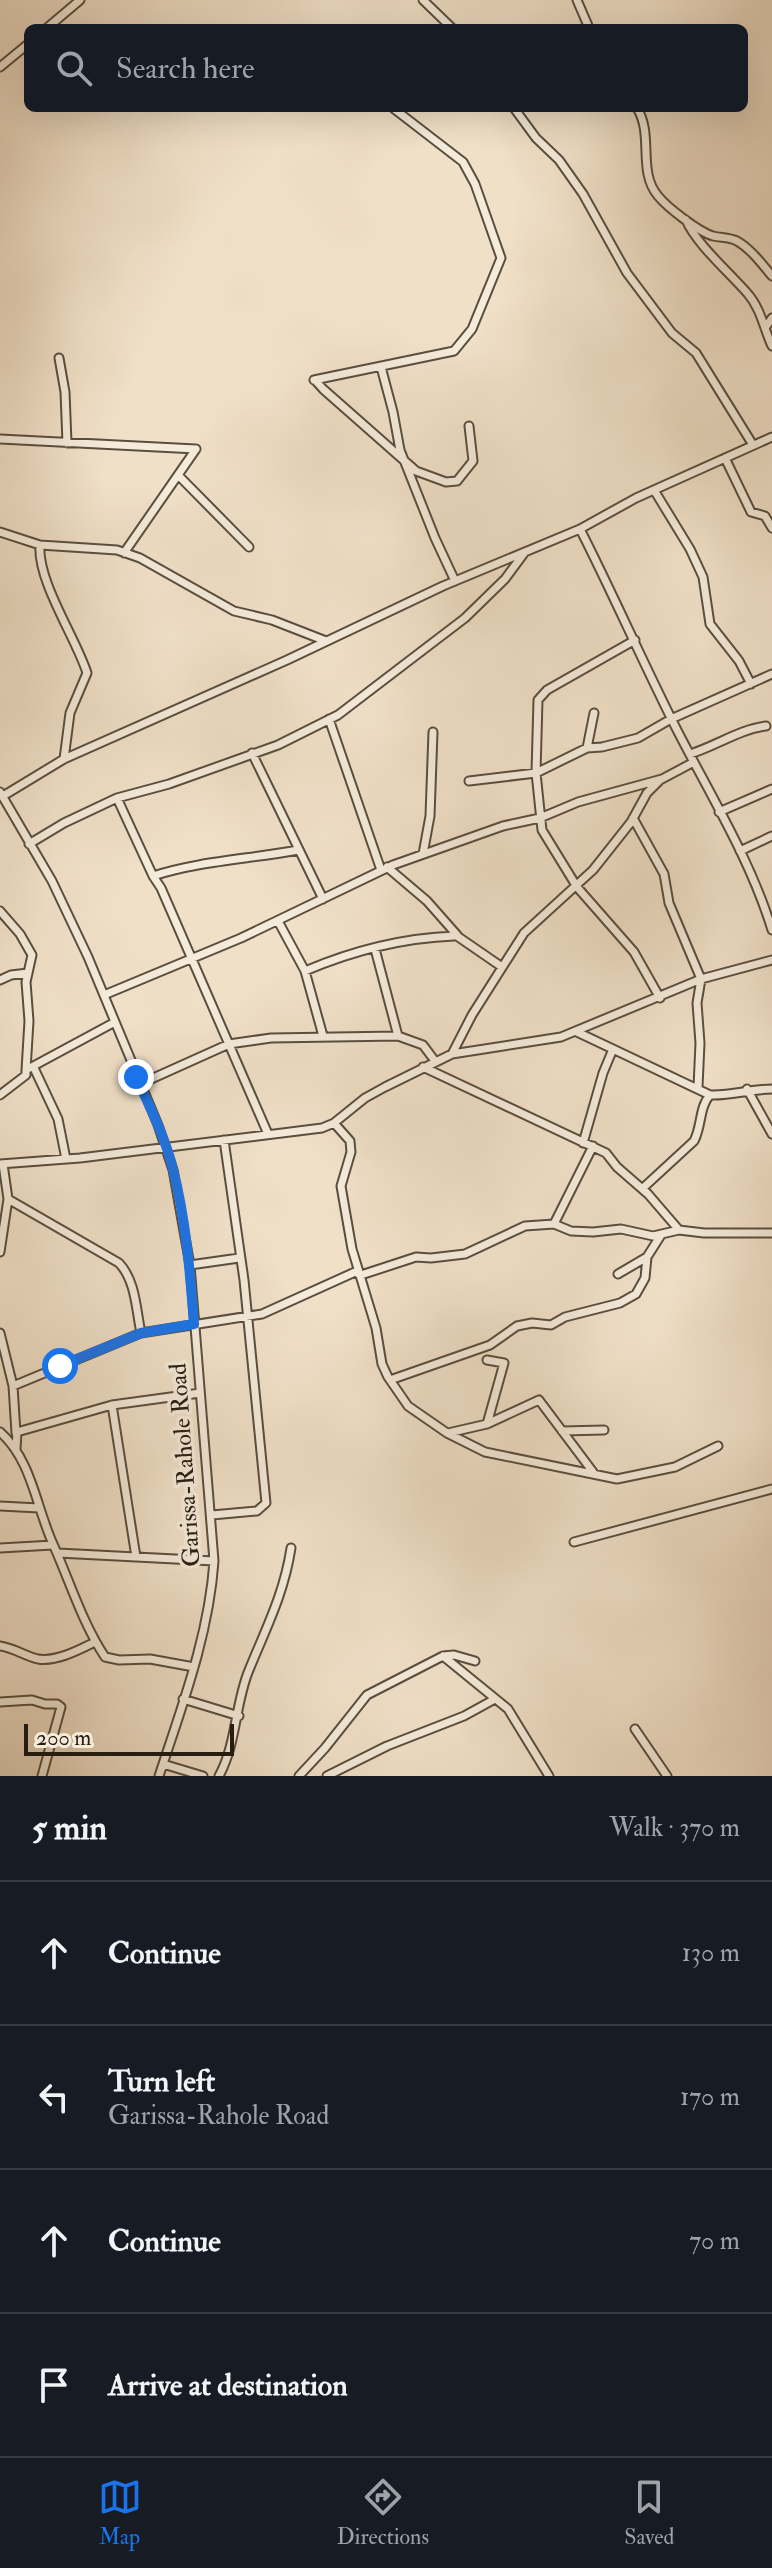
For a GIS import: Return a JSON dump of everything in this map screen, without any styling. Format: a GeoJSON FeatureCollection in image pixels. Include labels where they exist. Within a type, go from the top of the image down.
{"type":"FeatureCollection","features":[{"type":"Feature","properties":{"kind":"street"},"geometry":{"type":"LineString","coordinates":[[52,24],[80,0]]}},
{"type":"Feature","properties":{"kind":"street"},"geometry":{"type":"LineString","coordinates":[[423,0],[448,24]]}},
{"type":"Feature","properties":{"kind":"street"},"geometry":{"type":"LineString","coordinates":[[577,0],[587,24]]}},
{"type":"Feature","properties":{"kind":"street"},"geometry":{"type":"LineString","coordinates":[[0,67],[24,47]]}},
{"type":"Feature","properties":{"kind":"street"},"geometry":{"type":"LineString","coordinates":[[398,112],[463,162],[475,184],[501,258],[472,329],[454,351],[314,380],[416,471],[446,482],[457,481],[473,461],[469,426]]}},
{"type":"Feature","properties":{"kind":"street"},"geometry":{"type":"LineString","coordinates":[[517,112],[536,138],[559,160],[590,206],[627,273],[672,333],[696,353],[753,445]]}},
{"type":"Feature","properties":{"kind":"street"},"geometry":{"type":"LineString","coordinates":[[639,112],[646,126],[647,165],[653,189],[666,205],[709,234],[735,239],[772,276]]}},
{"type":"Feature","properties":{"kind":"street"},"geometry":{"type":"LineString","coordinates":[[685,218],[729,276],[749,295],[762,317],[772,346]]}},
{"type":"Feature","properties":{"kind":"street"},"geometry":{"type":"LineString","coordinates":[[765,328],[772,318]]}},
{"type":"Feature","properties":{"kind":"street"},"geometry":{"type":"LineString","coordinates":[[59,358],[65,392],[67,443]]}},
{"type":"Feature","properties":{"kind":"street"},"geometry":{"type":"LineString","coordinates":[[381,367],[403,459],[455,581]]}},
{"type":"Feature","properties":{"kind":"street"},"geometry":{"type":"LineString","coordinates":[[1,794],[64,759],[455,581],[580,529],[654,490],[772,437]]}},
{"type":"Feature","properties":{"kind":"street"},"geometry":{"type":"LineString","coordinates":[[0,439],[196,449],[124,553]]}},
{"type":"Feature","properties":{"kind":"street"},"geometry":{"type":"LineString","coordinates":[[725,458],[751,512],[768,515],[772,528]]}},
{"type":"Feature","properties":{"kind":"street"},"geometry":{"type":"LineString","coordinates":[[179,476],[249,547]]}},
{"type":"Feature","properties":{"kind":"street"},"geometry":{"type":"LineString","coordinates":[[654,490],[690,549],[703,577],[710,624],[739,661],[751,684]]}},
{"type":"Feature","properties":{"kind":"street"},"geometry":{"type":"LineString","coordinates":[[580,529],[671,719],[768,906],[772,930]]}},
{"type":"Feature","properties":{"kind":"street"},"geometry":{"type":"LineString","coordinates":[[0,532],[40,545],[124,553],[152,564],[234,611],[272,620],[326,641]]}},
{"type":"Feature","properties":{"kind":"street"},"geometry":{"type":"LineString","coordinates":[[40,545],[39,554],[51,590],[87,673],[70,713],[64,759]]}},
{"type":"Feature","properties":{"kind":"street"},"geometry":{"type":"LineString","coordinates":[[29,844],[117,798],[169,784],[278,745],[329,719],[465,618],[505,579],[527,550]]}},
{"type":"Feature","properties":{"kind":"street"},"geometry":{"type":"LineString","coordinates":[[635,640],[547,690],[538,700],[536,773],[542,830],[577,887],[634,952],[660,998]]}},
{"type":"Feature","properties":{"kind":"street"},"geometry":{"type":"LineString","coordinates":[[469,781],[536,773],[587,748],[638,738],[671,719],[772,674]]}},
{"type":"Feature","properties":{"kind":"street"},"geometry":{"type":"LineString","coordinates":[[587,748],[594,713]]}},
{"type":"Feature","properties":{"kind":"street"},"geometry":{"type":"LineString","coordinates":[[329,719],[384,869],[427,901],[457,936],[502,967]]}},
{"type":"Feature","properties":{"kind":"street"},"geometry":{"type":"LineString","coordinates":[[452,1054],[524,933],[577,887],[611,849],[647,793],[692,758],[752,727],[766,726]]}},
{"type":"Feature","properties":{"kind":"street"},"geometry":{"type":"LineString","coordinates":[[423,854],[430,816],[433,732]]}},
{"type":"Feature","properties":{"kind":"street"},"geometry":{"type":"LineString","coordinates":[[252,753],[323,899]]}},
{"type":"Feature","properties":{"kind":"street"},"geometry":{"type":"LineString","coordinates":[[104,995],[278,921],[384,869],[503,826],[540,818],[578,802],[662,779]]}},
{"type":"Feature","properties":{"kind":"street"},"geometry":{"type":"LineString","coordinates":[[719,812],[772,789]]}},
{"type":"Feature","properties":{"kind":"street","name":"Garissa-Rahole Road"},"geometry":{"type":"LineString","coordinates":[[1,794],[52,881],[104,995],[166,1147],[181,1208],[190,1265],[214,1561],[212,1594],[194,1667],[159,1776]]}},
{"type":"Feature","properties":{"kind":"street"},"geometry":{"type":"LineString","coordinates":[[117,798],[161,888],[268,1134]]}},
{"type":"Feature","properties":{"kind":"street"},"geometry":{"type":"LineString","coordinates":[[0,812],[10,811]]}},
{"type":"Feature","properties":{"kind":"street"},"geometry":{"type":"LineString","coordinates":[[633,818],[664,874],[669,903],[701,979],[697,1003],[700,1043],[698,1087]]}},
{"type":"Feature","properties":{"kind":"street"},"geometry":{"type":"LineString","coordinates":[[740,851],[772,836]]}},
{"type":"Feature","properties":{"kind":"street"},"geometry":{"type":"LineString","coordinates":[[153,876],[182,866],[240,861],[298,850]]}},
{"type":"Feature","properties":{"kind":"street"},"geometry":{"type":"LineString","coordinates":[[0,911],[20,934],[32,955],[28,973],[30,1069],[58,1119],[66,1159]]}},
{"type":"Feature","properties":{"kind":"street"},"geometry":{"type":"LineString","coordinates":[[278,921],[305,971],[323,1036]]}},
{"type":"Feature","properties":{"kind":"street"},"geometry":{"type":"LineString","coordinates":[[305,971],[339,957],[407,939],[457,936]]}},
{"type":"Feature","properties":{"kind":"street"},"geometry":{"type":"LineString","coordinates":[[375,949],[398,1036]]}},
{"type":"Feature","properties":{"kind":"street"},"geometry":{"type":"LineString","coordinates":[[0,1252],[8,1199],[1,1164],[322,1128],[334,1123],[365,1098],[452,1054],[561,1037],[701,979],[772,960]]}},
{"type":"Feature","properties":{"kind":"street"},"geometry":{"type":"LineString","coordinates":[[0,980],[28,973]]}},
{"type":"Feature","properties":{"kind":"street"},"geometry":{"type":"LineString","coordinates":[[0,1095],[30,1069],[115,1022]]}},
{"type":"Feature","properties":{"kind":"street"},"geometry":{"type":"LineString","coordinates":[[576,1032],[710,1095],[747,1089],[772,1089]]}},
{"type":"Feature","properties":{"kind":"street"},"geometry":{"type":"LineString","coordinates":[[140,1084],[229,1044],[295,1036],[398,1036],[423,1045],[435,1061]]}},
{"type":"Feature","properties":{"kind":"street"},"geometry":{"type":"LineString","coordinates":[[583,1143],[613,1049]]}},
{"type":"Feature","properties":{"kind":"street"},"geometry":{"type":"LineString","coordinates":[[423,1067],[606,1153],[617,1167],[643,1188],[679,1230]]}},
{"type":"Feature","properties":{"kind":"street"},"geometry":{"type":"LineString","coordinates":[[747,1089],[772,1134]]}},
{"type":"Feature","properties":{"kind":"street"},"geometry":{"type":"LineString","coordinates":[[643,1188],[694,1141],[699,1132],[703,1102],[710,1095]]}},
{"type":"Feature","properties":{"kind":"street"},"geometry":{"type":"LineString","coordinates":[[334,1123],[350,1141],[351,1152],[341,1186],[352,1249],[382,1364],[408,1406],[447,1433],[485,1452],[617,1479],[675,1467],[718,1446]]}},
{"type":"Feature","properties":{"kind":"street"},"geometry":{"type":"LineString","coordinates":[[212,1515],[257,1511],[266,1503],[244,1280],[224,1140]]}},
{"type":"Feature","properties":{"kind":"street"},"geometry":{"type":"LineString","coordinates":[[554,1224],[593,1146]]}},
{"type":"Feature","properties":{"kind":"street"},"geometry":{"type":"LineString","coordinates":[[8,1199],[119,1263],[127,1271],[141,1333]]}},
{"type":"Feature","properties":{"kind":"street"},"geometry":{"type":"LineString","coordinates":[[13,1386],[141,1333],[262,1314],[355,1272],[361,1275],[416,1257],[465,1254],[525,1226],[554,1224],[571,1231],[593,1232],[621,1229],[653,1236],[679,1230],[750,1235],[772,1233]]}},
{"type":"Feature","properties":{"kind":"street"},"geometry":{"type":"LineString","coordinates":[[390,1380],[490,1345],[517,1326],[532,1323],[551,1325],[565,1317],[620,1303],[636,1294],[645,1278],[647,1257],[661,1235]]}},
{"type":"Feature","properties":{"kind":"street"},"geometry":{"type":"LineString","coordinates":[[618,1274],[647,1257]]}},
{"type":"Feature","properties":{"kind":"street"},"geometry":{"type":"LineString","coordinates":[[190,1265],[239,1258]]}},
{"type":"Feature","properties":{"kind":"street"},"geometry":{"type":"LineString","coordinates":[[0,1333],[13,1386],[16,1449]]}},
{"type":"Feature","properties":{"kind":"street"},"geometry":{"type":"LineString","coordinates":[[487,1360],[504,1363],[487,1424]]}},
{"type":"Feature","properties":{"kind":"street"},"geometry":{"type":"LineString","coordinates":[[7,1438],[17,1432],[112,1405],[200,1393]]}},
{"type":"Feature","properties":{"kind":"street"},"geometry":{"type":"LineString","coordinates":[[447,1433],[487,1424],[539,1400],[593,1472]]}},
{"type":"Feature","properties":{"kind":"street"},"geometry":{"type":"LineString","coordinates":[[112,1405],[136,1557]]}},
{"type":"Feature","properties":{"kind":"street"},"geometry":{"type":"LineString","coordinates":[[562,1431],[604,1430]]}},
{"type":"Feature","properties":{"kind":"street"},"geometry":{"type":"LineString","coordinates":[[0,1432],[16,1449],[58,1553],[68,1587],[105,1657],[150,1659],[194,1667]]}},
{"type":"Feature","properties":{"kind":"street"},"geometry":{"type":"LineString","coordinates":[[574,1542],[772,1489]]}},
{"type":"Feature","properties":{"kind":"street"},"geometry":{"type":"LineString","coordinates":[[0,1506],[39,1508]]}},
{"type":"Feature","properties":{"kind":"street"},"geometry":{"type":"LineString","coordinates":[[0,1548],[53,1545]]}},
{"type":"Feature","properties":{"kind":"street"},"geometry":{"type":"LineString","coordinates":[[219,1776],[239,1716],[248,1671],[259,1651],[286,1580],[291,1548]]}},
{"type":"Feature","properties":{"kind":"street"},"geometry":{"type":"LineString","coordinates":[[58,1553],[214,1561]]}},
{"type":"Feature","properties":{"kind":"street"},"geometry":{"type":"LineString","coordinates":[[0,1646],[39,1659],[73,1653],[95,1642]]}},
{"type":"Feature","properties":{"kind":"street"},"geometry":{"type":"LineString","coordinates":[[299,1776],[367,1695],[443,1656],[454,1655],[475,1661]]}},
{"type":"Feature","properties":{"kind":"street"},"geometry":{"type":"LineString","coordinates":[[443,1656],[508,1709],[549,1776]]}},
{"type":"Feature","properties":{"kind":"street"},"geometry":{"type":"LineString","coordinates":[[183,1699],[239,1716]]}},
{"type":"Feature","properties":{"kind":"street"},"geometry":{"type":"LineString","coordinates":[[327,1776],[387,1746],[464,1716],[495,1699]]}},
{"type":"Feature","properties":{"kind":"street"},"geometry":{"type":"LineString","coordinates":[[0,1702],[32,1700],[61,1707],[42,1776]]}},
{"type":"Feature","properties":{"kind":"street"},"geometry":{"type":"LineString","coordinates":[[635,1729],[667,1776]]}},
{"type":"Feature","properties":{"kind":"street"},"geometry":{"type":"LineString","coordinates":[[163,1764],[203,1776]]}},
{"type":"Feature","properties":{"kind":"route"},"geometry":{"type":"LineString","coordinates":[[60,1366],[141,1333],[194,1324],[190,1265],[173,1170],[158,1125],[136,1077]]}}]}
